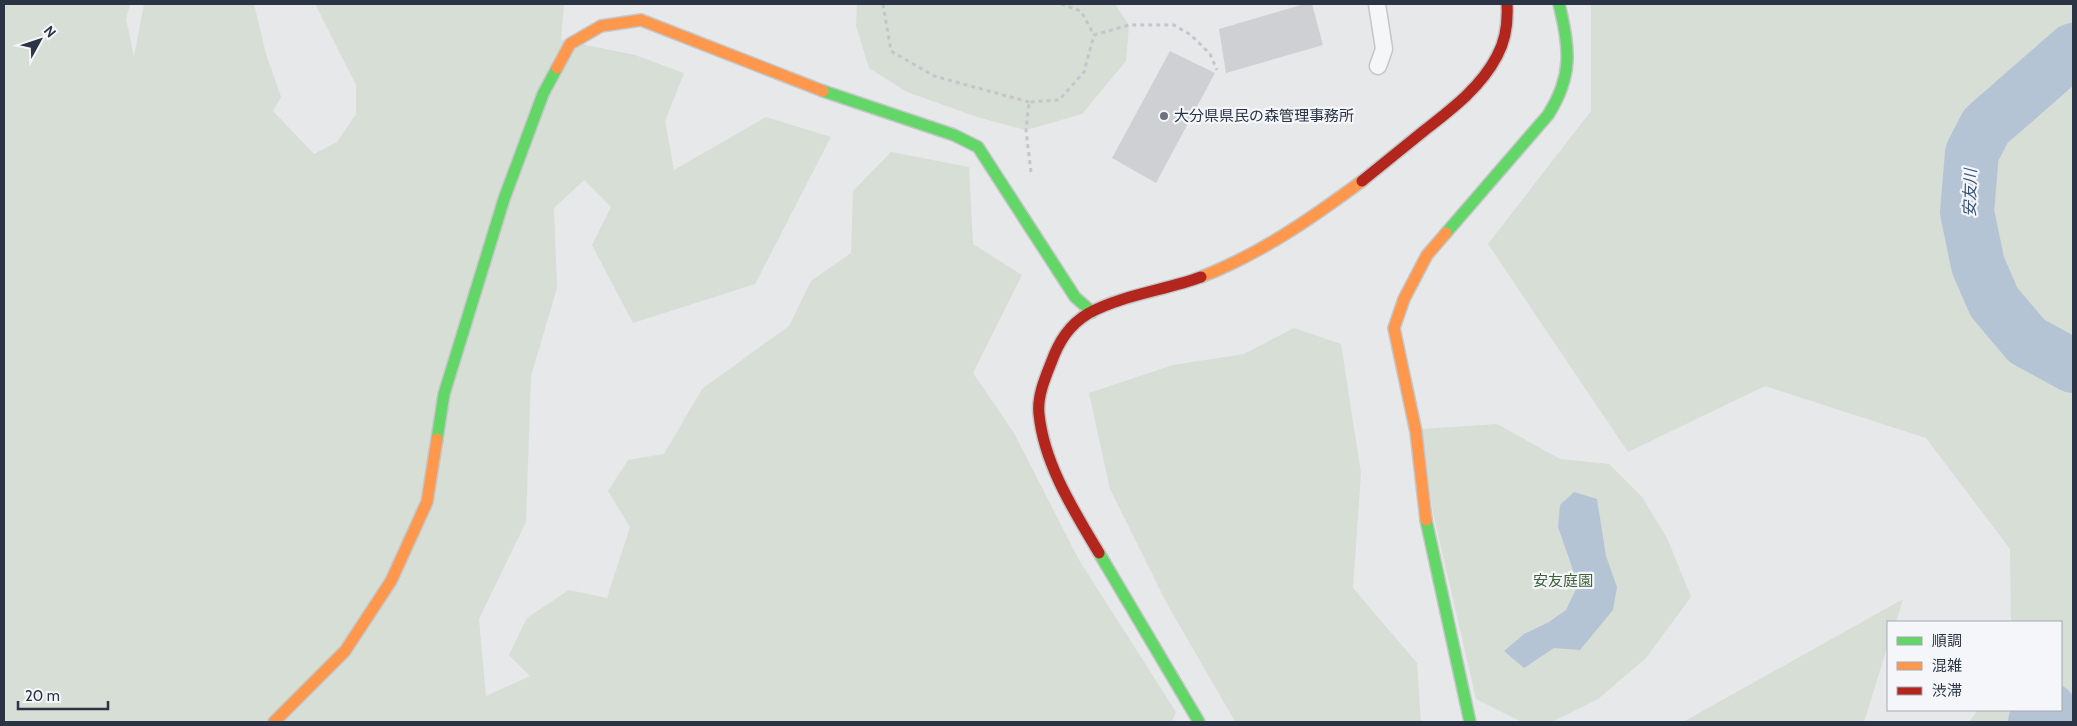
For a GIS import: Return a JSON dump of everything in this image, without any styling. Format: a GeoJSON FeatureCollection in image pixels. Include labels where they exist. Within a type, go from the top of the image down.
{"type":"FeatureCollection","features":[{"type":"Feature","properties":{"kind":"street"},"geometry":{"type":"LineString","coordinates":[[1198,722],[1198,718],[1094,544],[1053,466],[1039,411],[1050,361],[1068,329],[1092,312],[1135,296],[1191,280],[1231,264],[1280,236],[1341,197],[1453,107],[1487,75],[1503,46],[1509,18],[1507,4]]}},
{"type":"Feature","properties":{"kind":"street"},"geometry":{"type":"LineString","coordinates":[[1470,722],[1428,531],[1416,432],[1394,328],[1404,299],[1427,255],[1548,115],[1563,90],[1567,64],[1564,22],[1559,4]]}},
{"type":"Feature","properties":{"kind":"street"},"geometry":{"type":"LineString","coordinates":[[274,722],[345,651],[391,581],[427,502],[444,394],[504,199],[543,94],[570,44],[601,26],[641,20],[836,96],[954,135],[978,148],[1075,297],[1092,312]]}},
{"type":"Feature","properties":{"kind":"lane"},"geometry":{"type":"LineString","coordinates":[[1377,4],[1384,49],[1378,66]]}},
{"type":"Feature","properties":{"kind":"path"},"geometry":{"type":"LineString","coordinates":[[883,4],[891,51],[934,76],[1029,102],[1059,100],[1084,72],[1094,35],[1081,11],[1061,4]]}},
{"type":"Feature","properties":{"kind":"path"},"geometry":{"type":"LineString","coordinates":[[1094,35],[1129,25],[1174,25],[1192,35],[1210,54],[1217,70]]}},
{"type":"Feature","properties":{"kind":"path"},"geometry":{"type":"LineString","coordinates":[[1026,130],[1029,102]]}},
{"type":"Feature","properties":{"kind":"green space"},"geometry":{"type":"Polygon","coordinates":[[[4,4],[130,4],[126,19],[134,57],[144,4],[254,4],[266,54],[281,97],[273,111],[314,154],[337,142],[356,114],[356,85],[315,4],[564,4],[561,40],[635,55],[684,73],[665,121],[674,170],[766,117],[831,137],[755,284],[633,323],[592,245],[611,207],[584,180],[554,208],[557,288],[531,376],[526,522],[479,619],[486,696],[530,676],[509,655],[527,618],[569,590],[607,598],[630,527],[608,491],[628,460],[664,454],[702,389],[789,326],[811,281],[851,253],[853,191],[891,152],[969,167],[973,244],[1022,275],[973,373],[1014,433],[1079,560],[1176,712],[1172,722],[4,722],[4,4]]]}},
{"type":"Feature","properties":{"kind":"green space"},"geometry":{"type":"Polygon","coordinates":[[[857,4],[1115,4],[1129,25],[1126,61],[1082,114],[1026,130],[977,117],[907,92],[869,68],[856,26],[857,4]]]}},
{"type":"Feature","properties":{"kind":"green space"},"geometry":{"type":"Polygon","coordinates":[[[1591,4],[2073,4],[2073,722],[1969,722],[1977,711],[2062,711],[2062,621],[2011,621],[2010,549],[1926,438],[1765,386],[1628,452],[1488,244],[1591,111],[1591,4]]]}},
{"type":"Feature","properties":{"kind":"green space"},"geometry":{"type":"Polygon","coordinates":[[[1294,328],[1341,344],[1361,473],[1353,588],[1417,663],[1421,722],[1234,722],[1166,602],[1110,489],[1089,393],[1173,365],[1244,354],[1294,328]]]}},
{"type":"Feature","properties":{"kind":"green space","name":"安友庭園"},"geometry":{"type":"Polygon","coordinates":[[[1497,424],[1560,459],[1609,464],[1642,497],[1667,538],[1691,597],[1646,658],[1598,699],[1552,722],[1522,722],[1476,699],[1433,513],[1422,429],[1497,424]]]}},
{"type":"Feature","properties":{"kind":"green space"},"geometry":{"type":"Polygon","coordinates":[[[1903,599],[1896,621],[1887,621],[1887,648],[1864,722],[1683,722],[1903,599]]]}},
{"type":"Feature","properties":{"kind":"water"},"geometry":{"type":"Polygon","coordinates":[[[1574,492],[1597,499],[1606,556],[1617,587],[1613,610],[1580,650],[1554,648],[1524,668],[1504,651],[1524,634],[1549,622],[1566,610],[1576,589],[1572,567],[1558,527],[1560,505],[1574,492]]]}},
{"type":"Feature","properties":{"kind":"building"},"geometry":{"type":"Polygon","coordinates":[[[1304,4],[1312,4],[1323,45],[1226,73],[1219,29],[1304,4]]]}},
{"type":"Feature","properties":{"kind":"building","name":"大分県県民の森管理事務所"},"geometry":{"type":"Polygon","coordinates":[[[1170,51],[1215,73],[1156,183],[1112,158],[1170,51]]]}},
{"type":"Feature","properties":{"kind":"waterway","name":"安友川"},"geometry":{"type":"LineString","coordinates":[[2073,50],[1986,126],[1972,153],[1967,212],[1978,265],[1994,302],[2027,341],[2073,366]]}},
{"type":"Feature","properties":{"kind":"waterway","name":"安友川"},"geometry":{"type":"LineString","coordinates":[[2035,722],[2049,711]]}},
{"type":"Feature","properties":{"kind":"traffic: fast"},"geometry":{"type":"LineString","coordinates":[[1446,233],[1548,115],[1556,101],[1562,87],[1567,61],[1567,48],[1559,4]]}},
{"type":"Feature","properties":{"kind":"traffic: fast"},"geometry":{"type":"LineString","coordinates":[[437,439],[444,394],[504,199],[543,94],[557,68]]}},
{"type":"Feature","properties":{"kind":"traffic: fast"},"geometry":{"type":"LineString","coordinates":[[823,91],[954,135],[978,147],[1075,297],[1092,312]]}},
{"type":"Feature","properties":{"kind":"traffic: fast"},"geometry":{"type":"LineString","coordinates":[[1426,520],[1470,722]]}},
{"type":"Feature","properties":{"kind":"traffic: fast"},"geometry":{"type":"LineString","coordinates":[[1099,553],[1199,722]]}},
{"type":"Feature","properties":{"kind":"traffic: slow"},"geometry":{"type":"LineString","coordinates":[[557,68],[570,44],[601,26],[641,20],[823,91]]}},
{"type":"Feature","properties":{"kind":"traffic: slow"},"geometry":{"type":"LineString","coordinates":[[1201,277],[1265,246],[1362,181]]}},
{"type":"Feature","properties":{"kind":"traffic: slow"},"geometry":{"type":"LineString","coordinates":[[1426,520],[1416,432],[1394,328],[1404,299],[1427,255],[1446,233]]}},
{"type":"Feature","properties":{"kind":"traffic: slow"},"geometry":{"type":"LineString","coordinates":[[274,722],[345,651],[391,581],[427,502],[437,439]]}},
{"type":"Feature","properties":{"kind":"traffic: jam"},"geometry":{"type":"LineString","coordinates":[[1362,181],[1455,106],[1483,78],[1502,44],[1507,24],[1507,4]]}},
{"type":"Feature","properties":{"kind":"traffic: jam"},"geometry":{"type":"LineString","coordinates":[[1099,553],[1062,486],[1047,451],[1039,414],[1040,394],[1046,375],[1058,348],[1070,328],[1089,313],[1130,297],[1201,277]]}},
{"type":"Feature","properties":{"kind":"place","name":"大分県県民の森管理事務所"},"geometry":{"type":"Point","coordinates":[1164,116]}}]}
